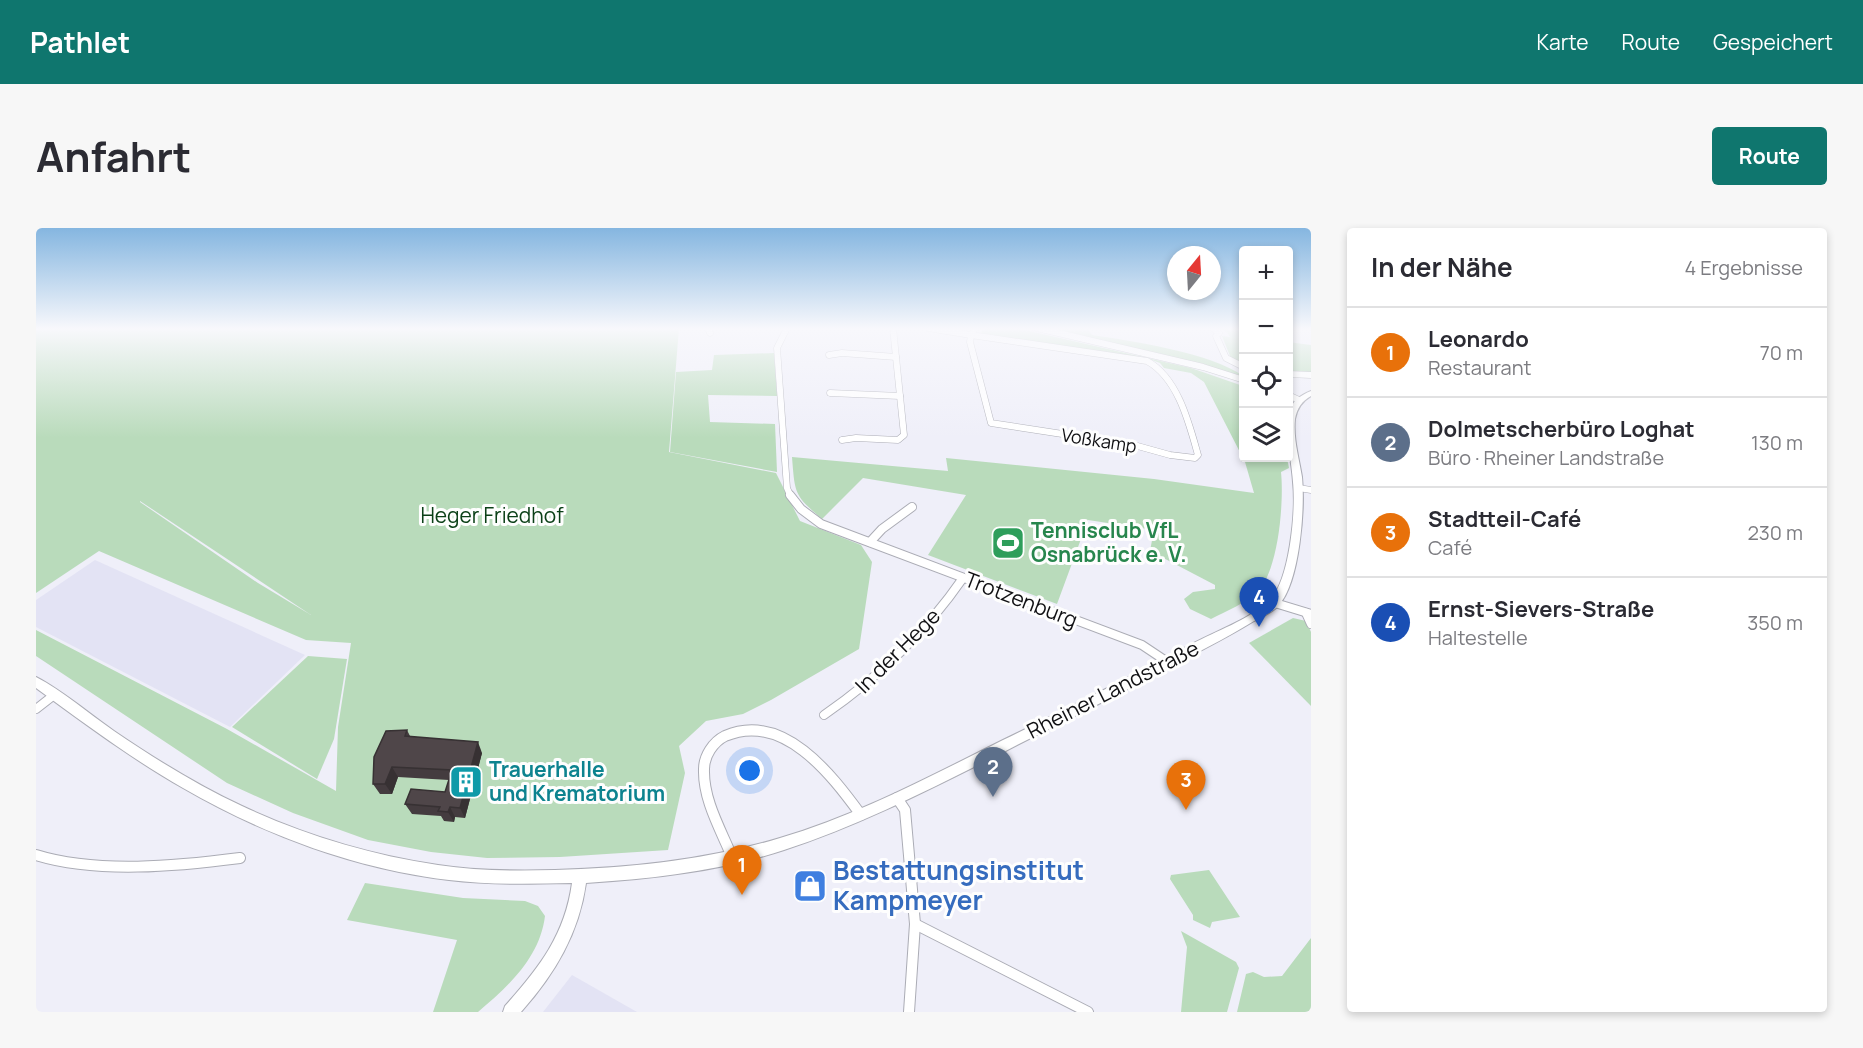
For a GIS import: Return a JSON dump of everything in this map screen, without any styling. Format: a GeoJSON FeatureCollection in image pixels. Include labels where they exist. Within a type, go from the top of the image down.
{"type":"FeatureCollection","features":[{"type":"Feature","properties":{"kind":"street","name":"Trotzenburg"},"geometry":{"type":"LineString","coordinates":[[778,365],[790,497],[802,511],[821,524],[1142,645],[1169,663]]}},
{"type":"Feature","properties":{"kind":"street"},"geometry":{"type":"LineString","coordinates":[[842,440],[856,438],[898,440],[904,435],[897,365]]}},
{"type":"Feature","properties":{"kind":"street","name":"Voßkamp"},"geometry":{"type":"LineString","coordinates":[[976,365],[991,423],[1134,445],[1170,455],[1195,458],[1198,455],[1184,413],[1156,365]]}},
{"type":"Feature","properties":{"kind":"street"},"geometry":{"type":"LineString","coordinates":[[1193,365],[1239,378]]}},
{"type":"Feature","properties":{"kind":"street"},"geometry":{"type":"LineString","coordinates":[[1293,374],[1311,375]]}},
{"type":"Feature","properties":{"kind":"street"},"geometry":{"type":"LineString","coordinates":[[830,393],[900,396]]}},
{"type":"Feature","properties":{"kind":"street"},"geometry":{"type":"LineString","coordinates":[[1311,393],[1299,400],[1291,419],[1299,488],[1293,556],[1282,591],[1275,603],[1308,613],[1311,624]]}},
{"type":"Feature","properties":{"kind":"street"},"geometry":{"type":"LineString","coordinates":[[1293,397],[1299,400]]}},
{"type":"Feature","properties":{"kind":"street"},"geometry":{"type":"LineString","coordinates":[[1299,488],[1311,490]]}},
{"type":"Feature","properties":{"kind":"street"},"geometry":{"type":"LineString","coordinates":[[870,543],[882,529],[912,507]]}},
{"type":"Feature","properties":{"kind":"street","name":"In der Hege"},"geometry":{"type":"LineString","coordinates":[[824,715],[872,681],[909,647],[943,608],[963,578]]}},
{"type":"Feature","properties":{"kind":"street","name":"Rheiner Landstraße"},"geometry":{"type":"LineString","coordinates":[[36,682],[125,746],[190,785],[241,812],[314,841],[423,870],[488,877],[580,876],[643,872],[732,858],[784,844],[861,815],[1169,663],[1275,603]]}},
{"type":"Feature","properties":{"kind":"street"},"geometry":{"type":"LineString","coordinates":[[36,709],[54,695]]}},
{"type":"Feature","properties":{"kind":"street"},"geometry":{"type":"LineString","coordinates":[[732,858],[708,791],[704,770],[710,749],[717,741],[732,732],[765,730],[792,741],[837,784],[861,815]]}},
{"type":"Feature","properties":{"kind":"street"},"geometry":{"type":"LineString","coordinates":[[897,798],[905,810],[915,924],[909,1012]]}},
{"type":"Feature","properties":{"kind":"street"},"geometry":{"type":"LineString","coordinates":[[36,855],[54,862],[87,866],[200,863],[240,858]]}},
{"type":"Feature","properties":{"kind":"street"},"geometry":{"type":"LineString","coordinates":[[511,1012],[537,983],[560,948],[574,916],[580,876]]}},
{"type":"Feature","properties":{"kind":"street"},"geometry":{"type":"LineString","coordinates":[[915,924],[1088,1012]]}},
{"type":"Feature","properties":{"kind":"shaded area"},"geometry":{"type":"Polygon","coordinates":[[[95,560],[305,655],[230,727],[36,627],[36,600],[95,560]]]}},
{"type":"Feature","properties":{"kind":"shaded area"},"geometry":{"type":"Polygon","coordinates":[[[572,975],[637,1012],[543,1012],[572,975]]]}},
{"type":"Feature","properties":{"kind":"green space","name":"Heger Friedhof"},"geometry":{"type":"Polygon","coordinates":[[[36,365],[676,365],[669,452],[776,473],[800,521],[861,545],[872,562],[859,649],[743,714],[706,721],[679,746],[685,773],[668,850],[560,857],[487,858],[431,852],[368,840],[293,813],[227,783],[36,656],[36,630],[227,729],[336,791],[338,727],[351,643],[306,640],[99,551],[36,593],[36,365]],[[140,501],[258,583],[311,615],[140,501]]]}},
{"type":"Feature","properties":{"kind":"green space"},"geometry":{"type":"Polygon","coordinates":[[[713,365],[775,365],[777,396],[708,395],[710,422],[775,424],[777,472],[670,452],[676,372],[712,370],[713,365]]]}},
{"type":"Feature","properties":{"kind":"green space"},"geometry":{"type":"Polygon","coordinates":[[[1161,365],[1191,368],[1239,385],[1239,450],[1204,382],[1191,373],[1164,368],[1161,365]]]}},
{"type":"Feature","properties":{"kind":"green space"},"geometry":{"type":"Polygon","coordinates":[[[1197,365],[1221,365],[1239,375],[1197,365]]]}},
{"type":"Feature","properties":{"kind":"green space"},"geometry":{"type":"Polygon","coordinates":[[[1293,365],[1311,365],[1311,372],[1293,372],[1293,365]]]}},
{"type":"Feature","properties":{"kind":"green space"},"geometry":{"type":"Polygon","coordinates":[[[792,457],[948,471],[946,458],[1154,479],[1254,493],[1245,462],[1288,462],[1289,468],[1281,472],[1282,499],[1279,533],[1266,580],[1254,595],[1211,619],[1190,609],[1184,599],[1193,592],[1215,589],[1215,585],[1150,551],[1154,530],[1088,520],[1057,604],[928,555],[966,495],[863,478],[822,519],[801,499],[795,487],[792,457]]]}},
{"type":"Feature","properties":{"kind":"green space"},"geometry":{"type":"Polygon","coordinates":[[[1293,618],[1306,621],[1311,632],[1311,706],[1249,643],[1293,618]]]}},
{"type":"Feature","properties":{"kind":"green space"},"geometry":{"type":"Polygon","coordinates":[[[308,656],[347,659],[334,739],[317,779],[232,727],[308,656]]]}},
{"type":"Feature","properties":{"kind":"green space"},"geometry":{"type":"Polygon","coordinates":[[[1209,870],[1240,917],[1212,922],[1210,928],[1193,920],[1193,915],[1170,879],[1171,875],[1209,870]]]}},
{"type":"Feature","properties":{"kind":"green space"},"geometry":{"type":"Polygon","coordinates":[[[365,883],[463,898],[525,901],[538,906],[545,916],[542,931],[530,958],[521,970],[478,1012],[433,1012],[457,940],[347,920],[365,883]]]}},
{"type":"Feature","properties":{"kind":"green space"},"geometry":{"type":"Polygon","coordinates":[[[1181,931],[1236,962],[1239,968],[1227,1012],[1181,1012],[1187,947],[1181,931]]]}},
{"type":"Feature","properties":{"kind":"green space"},"geometry":{"type":"Polygon","coordinates":[[[1311,938],[1311,1012],[1237,1012],[1246,974],[1253,972],[1264,977],[1282,976],[1311,938]]]}},
{"type":"Feature","properties":{"kind":"building"},"geometry":{"type":"Polygon","coordinates":[[[407,730],[405,736],[478,742],[460,808],[450,807],[448,812],[438,811],[440,807],[405,804],[411,789],[445,792],[452,770],[392,767],[385,784],[373,784],[374,757],[386,731],[407,730]]]}},
{"type":"Feature","properties":{"kind":"place","name":"Tennisclub VfL Osnabrück e. V."},"geometry":{"type":"Point","coordinates":[1008,543]}},
{"type":"Feature","properties":{"kind":"place","name":"Ernst-Sievers-Straße"},"geometry":{"type":"Point","coordinates":[1259,627]}},
{"type":"Feature","properties":{"kind":"place","name":"Trauerhalle und Krematorium"},"geometry":{"type":"Point","coordinates":[466,782]}},
{"type":"Feature","properties":{"kind":"place","name":"Dolmetscherbüro Loghat"},"geometry":{"type":"Point","coordinates":[993,797]}},
{"type":"Feature","properties":{"kind":"place","name":"Stadtteil-Café"},"geometry":{"type":"Point","coordinates":[1186,810]}},
{"type":"Feature","properties":{"kind":"place","name":"Bestattungsinstitut Kampmeyer"},"geometry":{"type":"Point","coordinates":[810,886]}},
{"type":"Feature","properties":{"kind":"place","name":"Leonardo"},"geometry":{"type":"Point","coordinates":[742,895]}}]}
